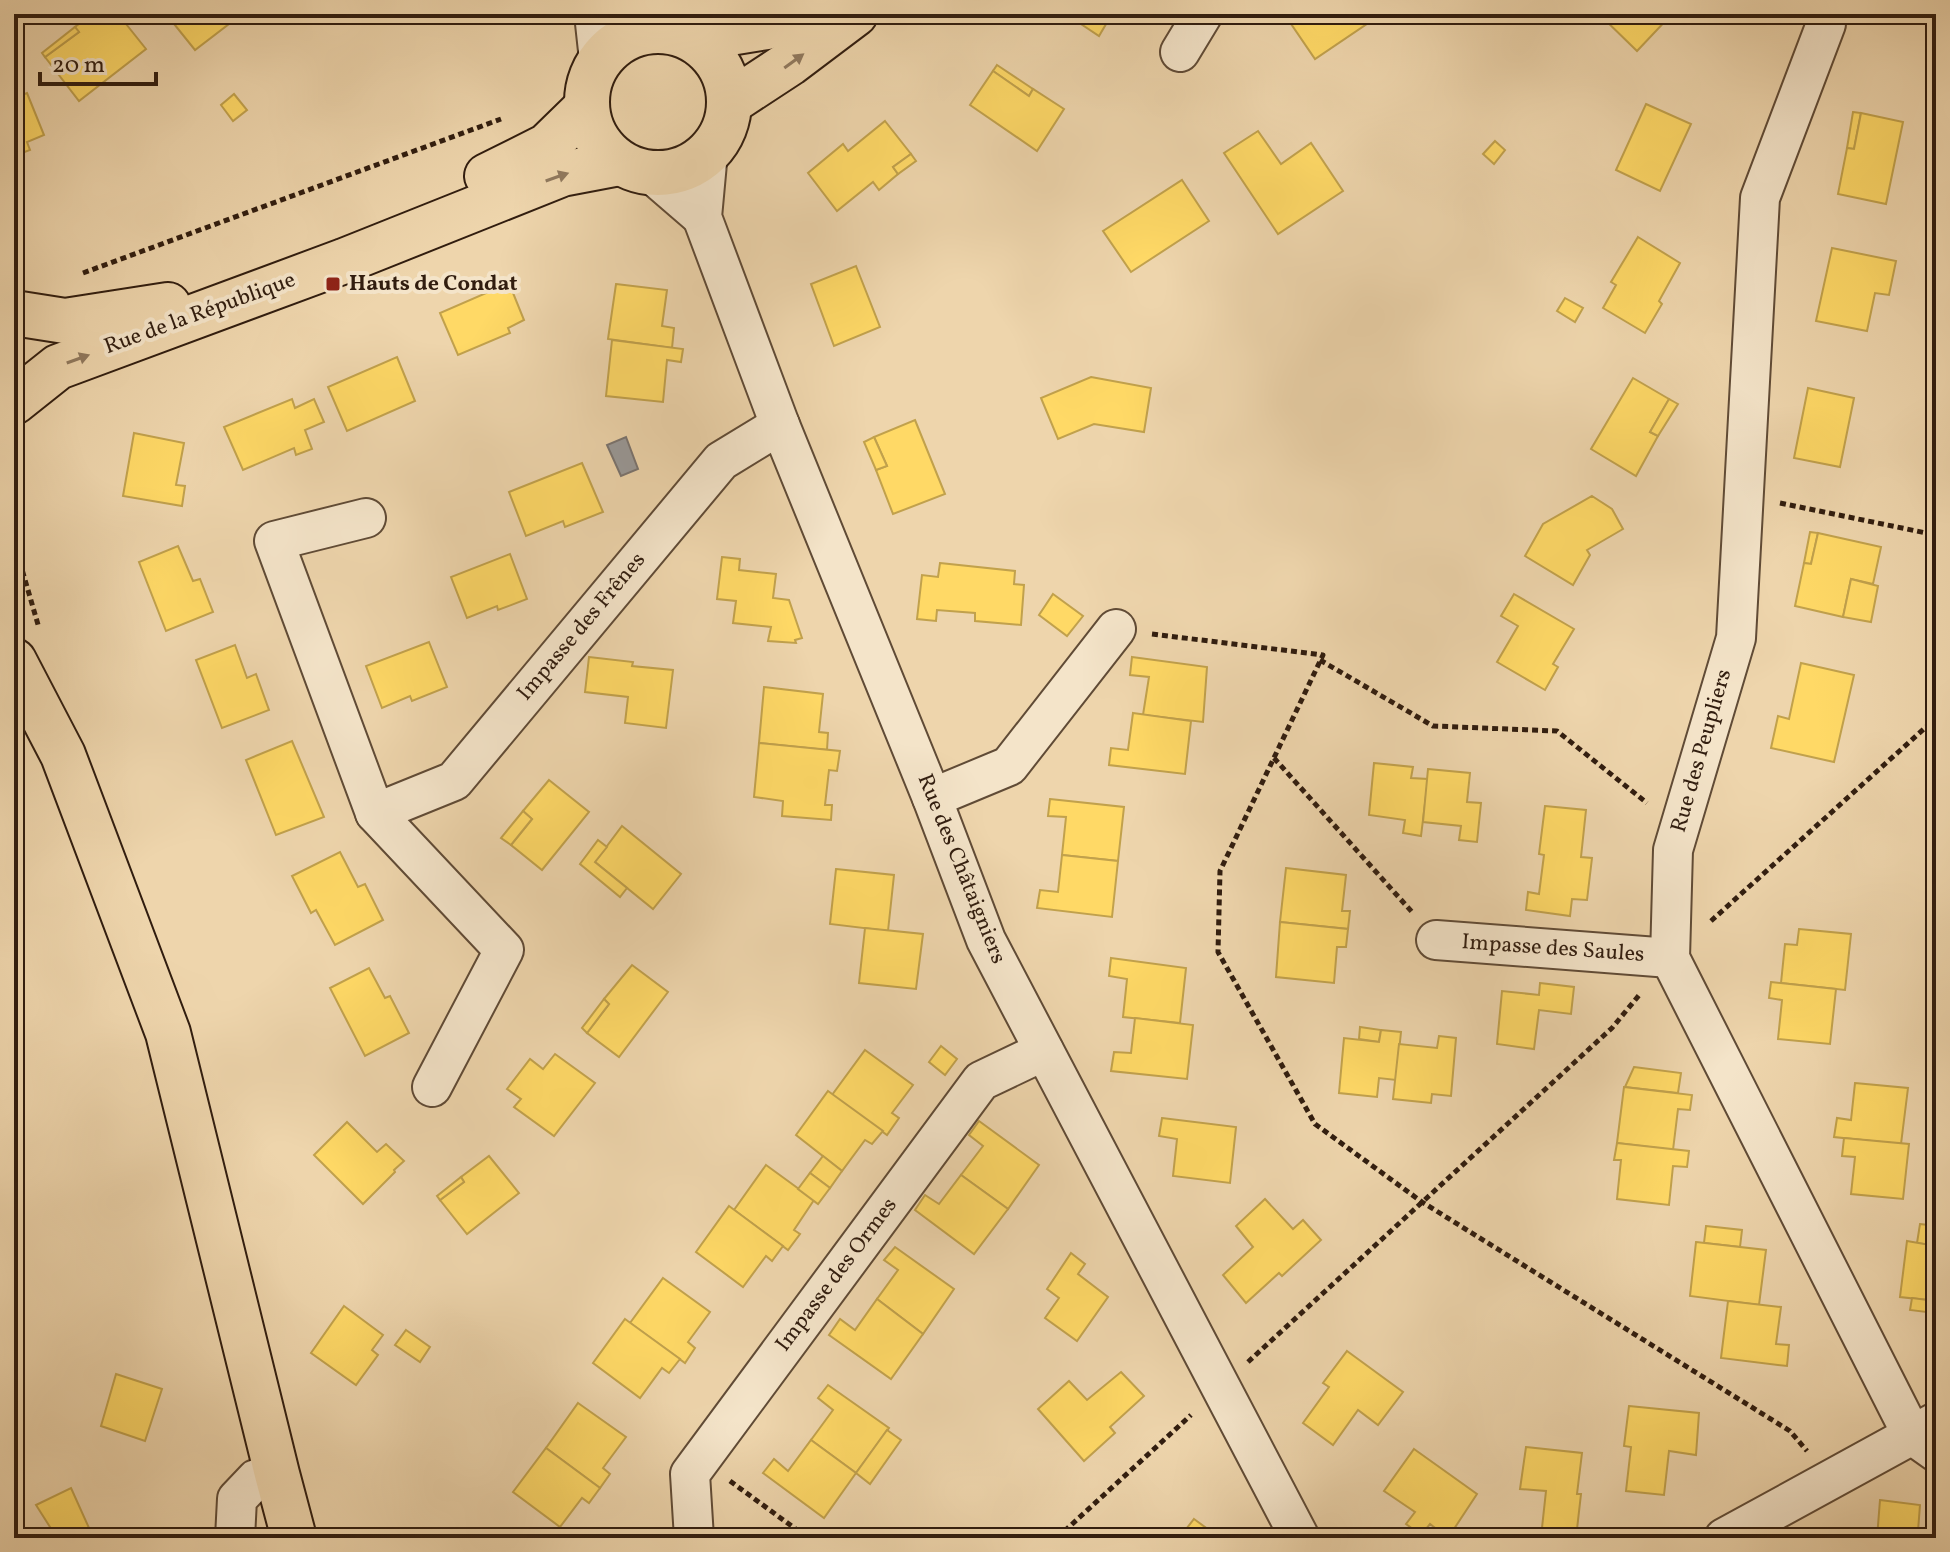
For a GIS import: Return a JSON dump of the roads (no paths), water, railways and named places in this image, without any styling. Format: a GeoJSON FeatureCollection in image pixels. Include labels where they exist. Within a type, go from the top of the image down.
{"type":"FeatureCollection","features":[{"type":"Feature","properties":{"kind":"main road"},"geometry":{"type":"LineString","coordinates":[[693,39],[767,27],[798,14]]}},
{"type":"Feature","properties":{"kind":"main road"},"geometry":{"type":"LineString","coordinates":[[729,103],[790,63],[855,14]]}},
{"type":"Feature","properties":{"kind":"main road"},"geometry":{"type":"LineString","coordinates":[[634,22],[693,39],[708,50],[720,66],[727,84],[729,103],[719,138],[708,152],[691,165],[672,172],[635,168],[603,148],[592,129],[586,108],[591,75],[599,60],[613,45],[630,35],[634,22]]}},
{"type":"Feature","properties":{"kind":"main road","name":"Rue de la République"},"geometry":{"type":"LineString","coordinates":[[14,313],[65,321],[162,307],[404,215],[456,191],[547,146],[586,108]]}},
{"type":"Feature","properties":{"kind":"main road","name":"Rue de la République"},"geometry":{"type":"LineString","coordinates":[[14,402],[58,367],[344,261],[562,174],[635,168]]}},
{"type":"Feature","properties":{"kind":"main road"},"geometry":{"type":"LineString","coordinates":[[14,661],[63,755],[168,1033],[294,1538]]}},
{"type":"Feature","properties":{"kind":"street"},"geometry":{"type":"LineString","coordinates":[[594,14],[599,60]]}},
{"type":"Feature","properties":{"kind":"street"},"geometry":{"type":"LineString","coordinates":[[1180,52],[1203,14]]}},
{"type":"Feature","properties":{"kind":"street","name":"Rue des Peupliers"},"geometry":{"type":"LineString","coordinates":[[1826,24],[1760,198],[1736,638],[1673,850],[1670,958],[1928,1436]]}},
{"type":"Feature","properties":{"kind":"street","name":"Rue des Châtaigniers"},"geometry":{"type":"LineString","coordinates":[[708,152],[702,217],[780,425],[932,798],[986,940],[1300,1538]]}},
{"type":"Feature","properties":{"kind":"street","name":"Rue des Châtaigniers"},"geometry":{"type":"LineString","coordinates":[[635,168],[702,217]]}},
{"type":"Feature","properties":{"kind":"street","name":"Impasse des Frênes"},"geometry":{"type":"LineString","coordinates":[[375,813],[454,781],[721,461],[780,425]]}},
{"type":"Feature","properties":{"kind":"street"},"geometry":{"type":"LineString","coordinates":[[366,518],[274,541],[375,813],[504,950],[432,1087]]}},
{"type":"Feature","properties":{"kind":"street"},"geometry":{"type":"LineString","coordinates":[[932,798],[1009,766],[1116,629]]}},
{"type":"Feature","properties":{"kind":"street","name":"Impasse des Saules"},"geometry":{"type":"LineString","coordinates":[[1436,940],[1670,958]]}},
{"type":"Feature","properties":{"kind":"street","name":"Impasse des Ormes"},"geometry":{"type":"LineString","coordinates":[[694,1538],[690,1474],[700,1460],[981,1081],[1044,1051]]}},
{"type":"Feature","properties":{"kind":"street"},"geometry":{"type":"LineString","coordinates":[[1724,1538],[1830,1480],[1928,1436]]}},
{"type":"Feature","properties":{"kind":"street"},"geometry":{"type":"LineString","coordinates":[[235,1538],[237,1499],[256,1479],[277,1474]]}},
{"type":"Feature","properties":{"kind":"place","name":"Hauts de Condat"},"geometry":{"type":"Point","coordinates":[333,284]}}]}
